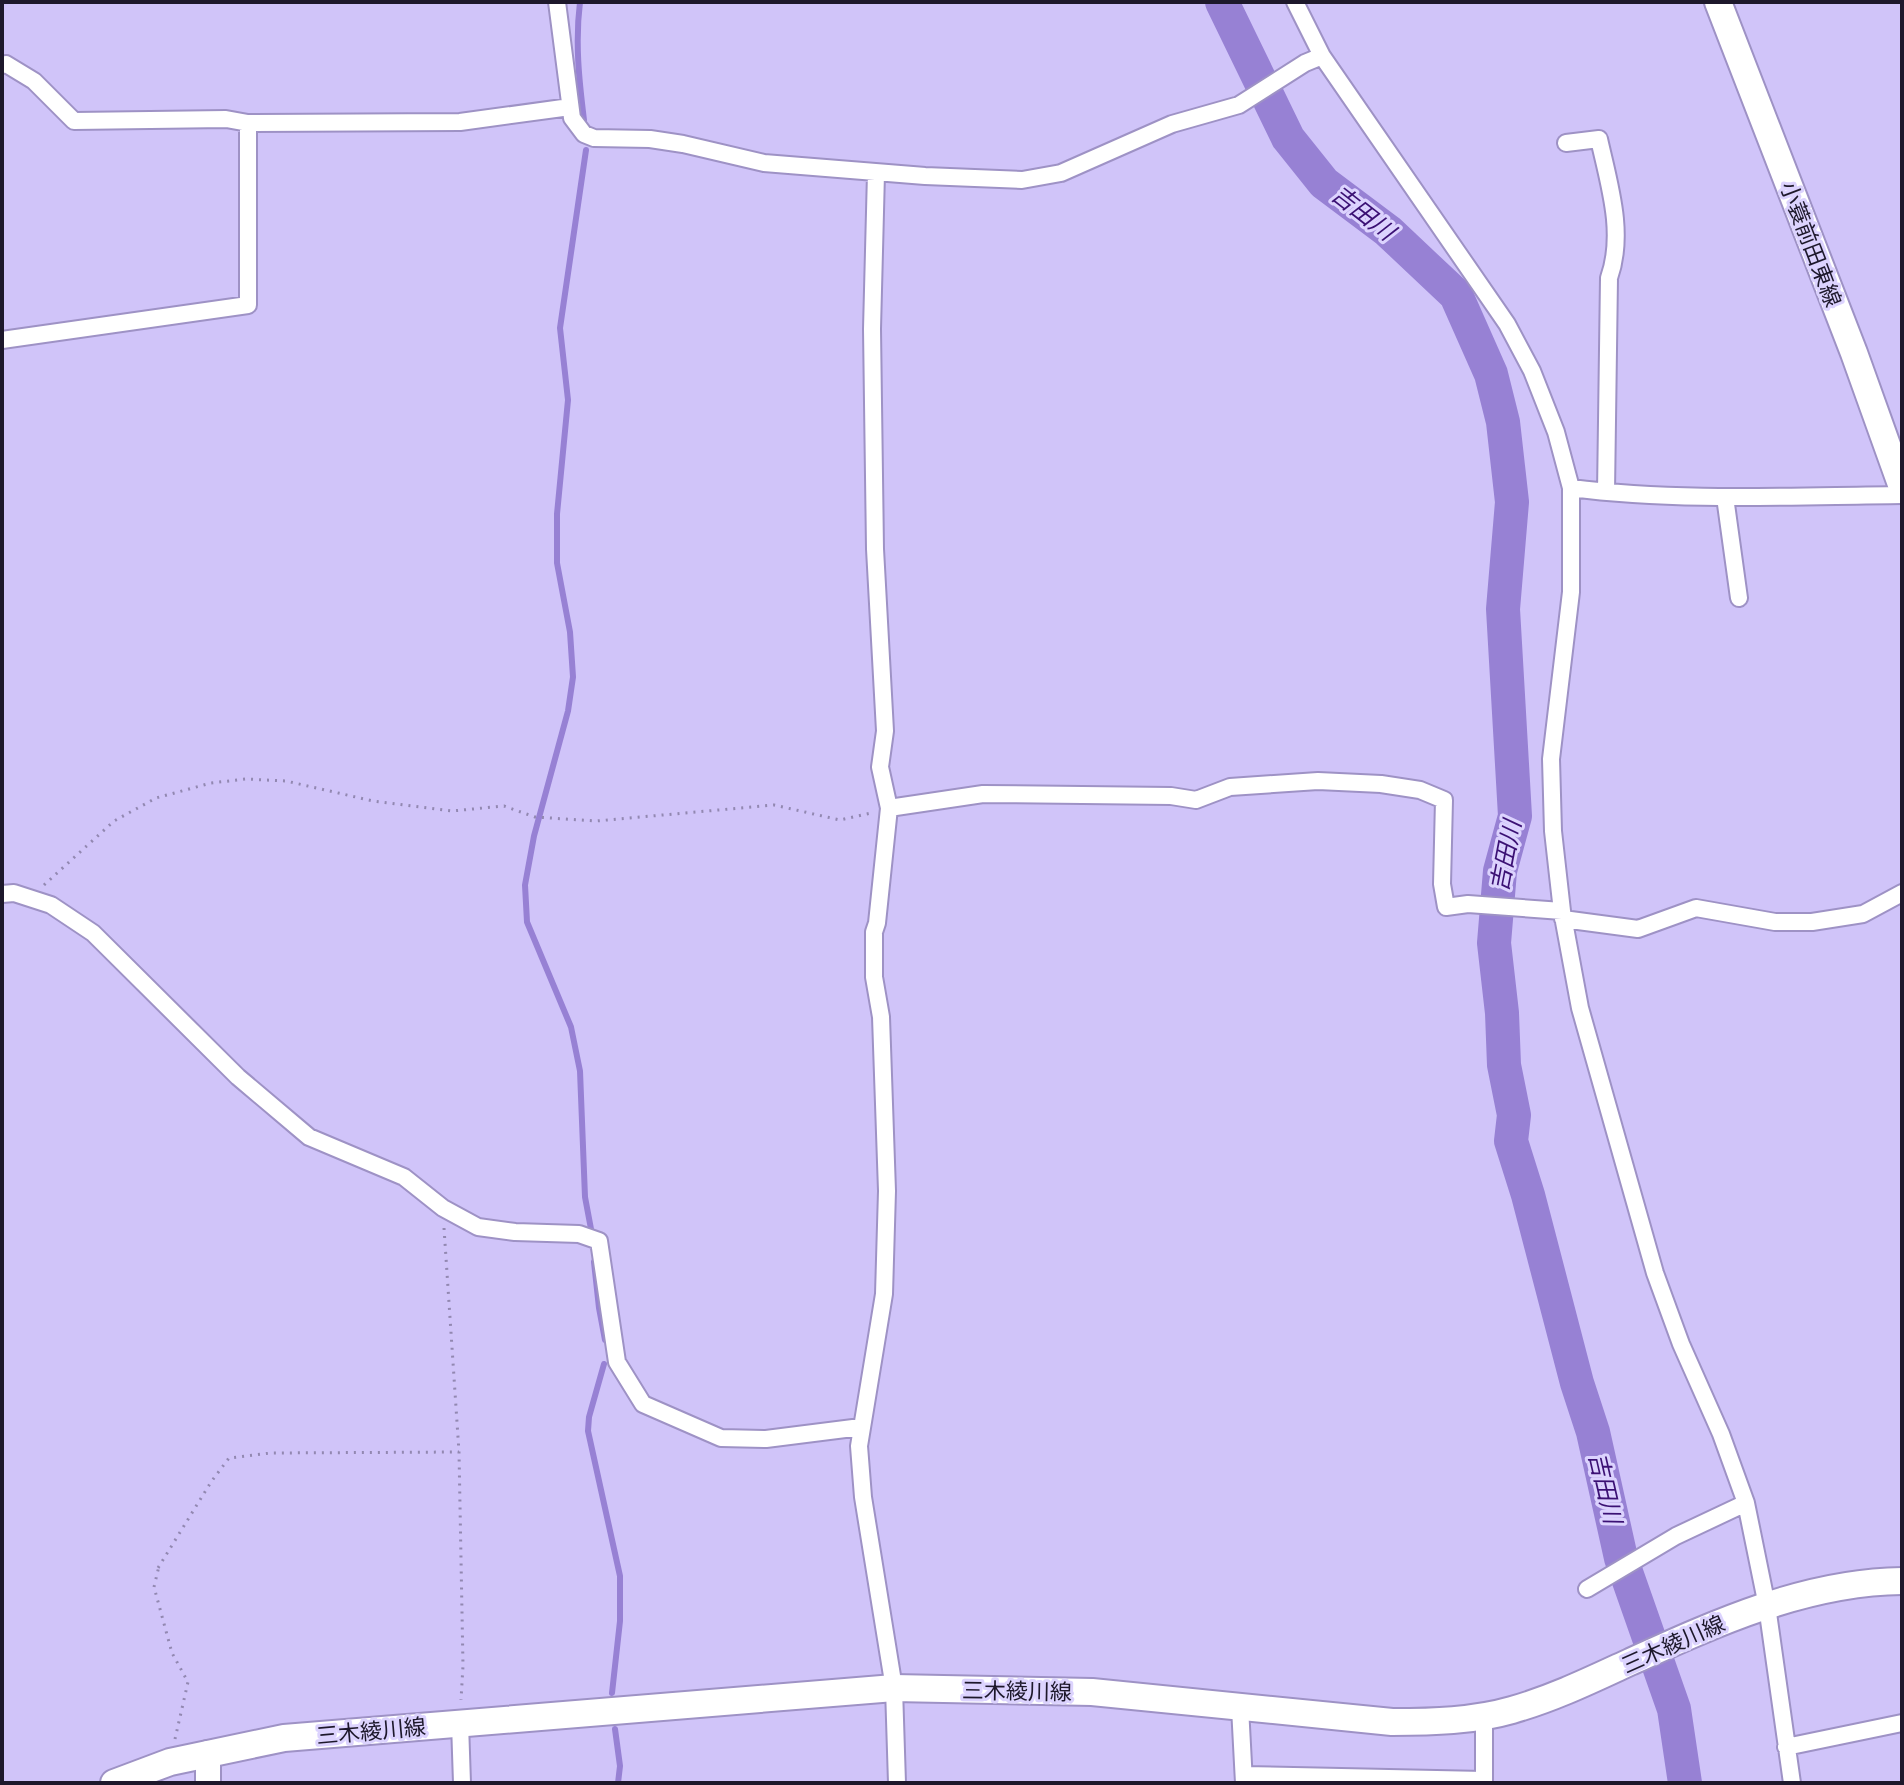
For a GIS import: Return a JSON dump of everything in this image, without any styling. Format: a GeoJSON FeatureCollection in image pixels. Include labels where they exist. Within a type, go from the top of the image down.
{"type":"FeatureCollection","features":[{"type":"Feature","properties":{"kind":"main road","name":"小蓑前田東線"},"geometry":{"type":"LineString","coordinates":[[1718,2],[1854,353],[1902,487]]}},
{"type":"Feature","properties":{"kind":"main road","name":"三木綾川線"},"geometry":{"type":"LineString","coordinates":[[114,1783],[170,1762],[284,1738],[894,1688],[1092,1692],[1392,1722],[1430,1722],[1484,1716],[1576,1688],[1694,1633],[1767,1606],[1841,1587],[1902,1581]]}},
{"type":"Feature","properties":{"kind":"street"},"geometry":{"type":"LineString","coordinates":[[557,2],[570,107],[578,128],[594,138],[650,139],[764,163],[876,173],[999,180],[1041,178],[1079,165],[1172,124],[1239,105],[1305,63],[1322,56]]}},
{"type":"Feature","properties":{"kind":"street"},"geometry":{"type":"LineString","coordinates":[[1295,2],[1322,56],[1507,324],[1532,371],[1556,432],[1571,488],[1571,592],[1551,759],[1553,831],[1562,915],[1580,1008],[1655,1273],[1746,1503],[1767,1606],[1792,1783]]}},
{"type":"Feature","properties":{"kind":"street"},"geometry":{"type":"LineString","coordinates":[[2,65],[6,64],[34,81],[74,121],[460,122],[570,107]]}},
{"type":"Feature","properties":{"kind":"street"},"geometry":{"type":"LineString","coordinates":[[2,340],[248,305],[248,123]]}},
{"type":"Feature","properties":{"kind":"street"},"geometry":{"type":"LineString","coordinates":[[1566,143],[1599,139],[1614,203],[1616,257],[1609,278],[1606,492]]}},
{"type":"Feature","properties":{"kind":"street"},"geometry":{"type":"LineString","coordinates":[[876,173],[872,329],[875,549],[885,731],[880,767],[889,808],[874,932],[874,977],[881,1017],[887,1191],[884,1294],[859,1446],[863,1497],[894,1688],[897,1783]]}},
{"type":"Feature","properties":{"kind":"street"},"geometry":{"type":"LineString","coordinates":[[1571,488],[1725,497],[1902,495]]}},
{"type":"Feature","properties":{"kind":"street"},"geometry":{"type":"LineString","coordinates":[[1725,497],[1739,598]]}},
{"type":"Feature","properties":{"kind":"street"},"geometry":{"type":"LineString","coordinates":[[889,808],[983,794],[1171,796],[1196,800],[1230,787],[1318,781],[1381,784],[1420,790],[1444,800],[1442,884],[1446,907],[1468,904],[1531,909],[1638,929],[1696,908],[1775,922],[1812,922],[1863,914],[1902,893]]}},
{"type":"Feature","properties":{"kind":"street"},"geometry":{"type":"LineString","coordinates":[[2,894],[14,893],[51,905],[93,933],[238,1077],[309,1137],[404,1177],[443,1208],[478,1227],[515,1232],[579,1234],[599,1241],[617,1362],[643,1404],[721,1438],[766,1439],[861,1427]]}},
{"type":"Feature","properties":{"kind":"street"},"geometry":{"type":"LineString","coordinates":[[1593,1584],[1676,1536],[1746,1503]]}},
{"type":"Feature","properties":{"kind":"street"},"geometry":{"type":"LineString","coordinates":[[1240,1707],[1244,1779],[1484,1782],[1484,1716]]}},
{"type":"Feature","properties":{"kind":"street"},"geometry":{"type":"LineString","coordinates":[[460,1723],[462,1783]]}},
{"type":"Feature","properties":{"kind":"street"},"geometry":{"type":"LineString","coordinates":[[1786,1747],[1902,1723]]}},
{"type":"Feature","properties":{"kind":"street"},"geometry":{"type":"LineString","coordinates":[[208,1753],[208,1783]]}},
{"type":"Feature","properties":{"kind":"path"},"geometry":{"type":"LineString","coordinates":[[30,899],[114,821],[156,798],[211,783],[246,779],[286,781],[373,801],[452,811],[504,806],[535,817],[596,821],[774,805],[840,820],[889,808]]}},
{"type":"Feature","properties":{"kind":"path"},"geometry":{"type":"LineString","coordinates":[[443,1208],[459,1452],[463,1666],[460,1723]]}},
{"type":"Feature","properties":{"kind":"path"},"geometry":{"type":"LineString","coordinates":[[170,1762],[188,1682],[172,1653],[154,1587],[159,1566],[229,1458],[271,1453],[459,1452]]}},
{"type":"Feature","properties":{"kind":"waterway"},"geometry":{"type":"LineString","coordinates":[[580,2],[579,76],[584,120]]}},
{"type":"Feature","properties":{"kind":"waterway","name":"吉田川"},"geometry":{"type":"LineString","coordinates":[[1222,2],[1288,138],[1324,183],[1388,231],[1456,295],[1491,374],[1503,422],[1512,502],[1503,609],[1515,816],[1500,871],[1494,943],[1504,1065],[1514,1115],[1511,1141],[1593,1432],[1621,1558],[1674,1709],[1685,1783]]}},
{"type":"Feature","properties":{"kind":"waterway"},"geometry":{"type":"LineString","coordinates":[[586,150],[560,328],[568,400],[557,514],[557,563],[570,632],[573,677],[568,711],[534,836],[525,885],[527,922],[571,1027],[580,1071],[585,1197],[591,1229]]}},
{"type":"Feature","properties":{"kind":"waterway"},"geometry":{"type":"LineString","coordinates":[[594,1262],[605,1340]]}},
{"type":"Feature","properties":{"kind":"waterway"},"geometry":{"type":"LineString","coordinates":[[604,1364],[588,1431],[620,1576],[620,1621],[612,1693]]}},
{"type":"Feature","properties":{"kind":"waterway"},"geometry":{"type":"LineString","coordinates":[[615,1729],[620,1766],[618,1783]]}}]}
